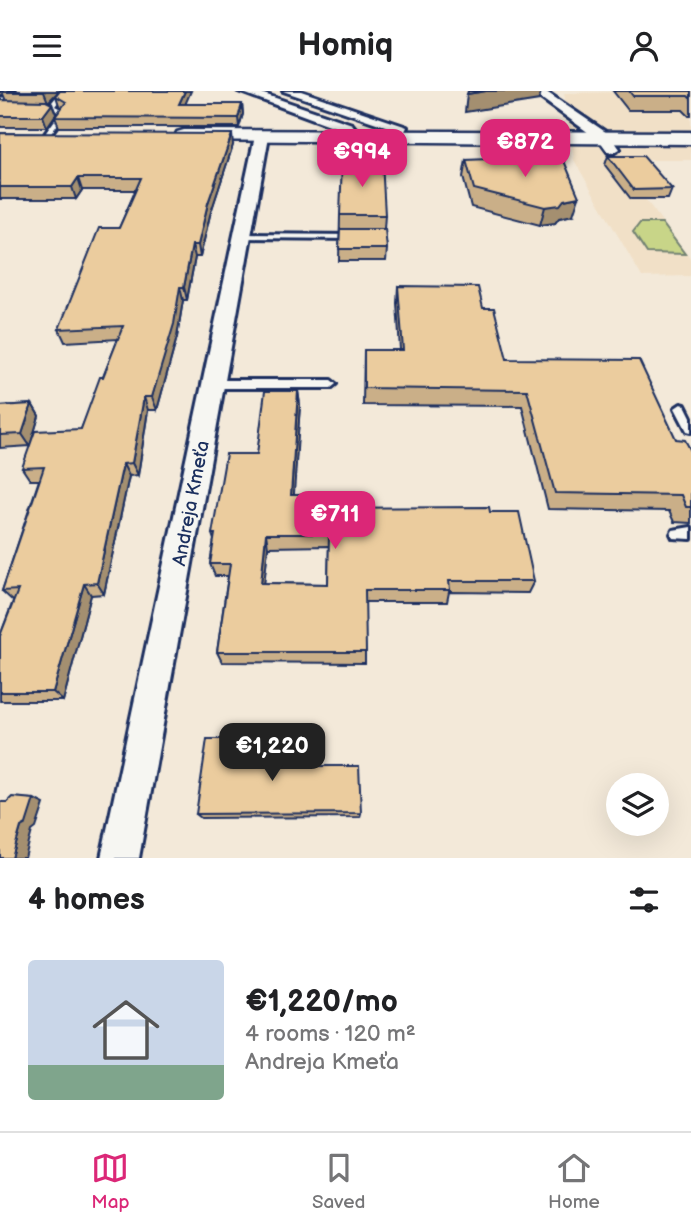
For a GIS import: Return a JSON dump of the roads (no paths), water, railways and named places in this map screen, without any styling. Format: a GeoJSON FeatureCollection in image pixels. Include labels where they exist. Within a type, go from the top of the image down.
{"type":"FeatureCollection","features":[{"type":"Feature","properties":{"kind":"main road"},"geometry":{"type":"LineString","coordinates":[[261,142],[398,132],[691,149]]}},
{"type":"Feature","properties":{"kind":"main road"},"geometry":{"type":"LineString","coordinates":[[47,135],[69,141],[25,141],[47,135]]}},
{"type":"Feature","properties":{"kind":"main road"},"geometry":{"type":"LineString","coordinates":[[168,141],[372,147],[609,144],[691,138]]}},
{"type":"Feature","properties":{"kind":"street"},"geometry":{"type":"LineString","coordinates":[[244,91],[348,127],[354,136],[372,147],[398,132]]}},
{"type":"Feature","properties":{"kind":"street"},"geometry":{"type":"LineString","coordinates":[[265,98],[283,91]]}},
{"type":"Feature","properties":{"kind":"street"},"geometry":{"type":"LineString","coordinates":[[289,91],[398,132]]}},
{"type":"Feature","properties":{"kind":"street"},"geometry":{"type":"LineString","coordinates":[[537,91],[609,144]]}},
{"type":"Feature","properties":{"kind":"street","name":"Andreja Kmeťa"},"geometry":{"type":"LineString","coordinates":[[120,858],[261,142]]}},
{"type":"Feature","properties":{"kind":"lane"},"geometry":{"type":"LineString","coordinates":[[0,105],[12,91]]}},
{"type":"Feature","properties":{"kind":"lane"},"geometry":{"type":"LineString","coordinates":[[51,107],[62,93],[73,94]]}},
{"type":"Feature","properties":{"kind":"lane"},"geometry":{"type":"LineString","coordinates":[[0,105],[13,107]]}},
{"type":"Feature","properties":{"kind":"lane"},"geometry":{"type":"LineString","coordinates":[[38,107],[51,107],[64,112],[47,135]]}},
{"type":"Feature","properties":{"kind":"lane"},"geometry":{"type":"LineString","coordinates":[[243,236],[359,237]]}},
{"type":"Feature","properties":{"kind":"lane"},"geometry":{"type":"LineString","coordinates":[[214,384],[331,384]]}},
{"type":"Feature","properties":{"kind":"lane"},"geometry":{"type":"LineString","coordinates":[[681,408],[691,428]]}}]}
